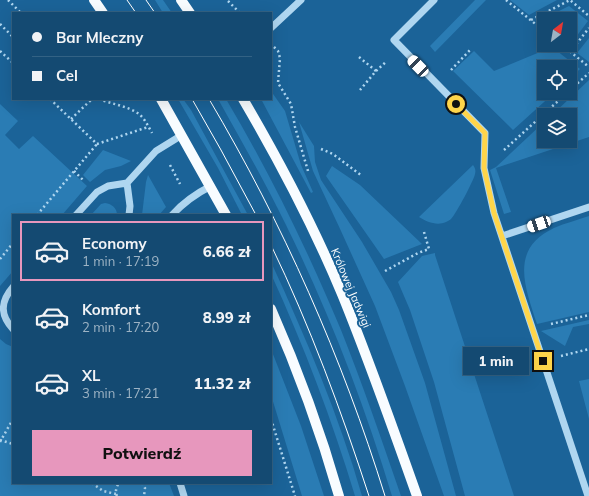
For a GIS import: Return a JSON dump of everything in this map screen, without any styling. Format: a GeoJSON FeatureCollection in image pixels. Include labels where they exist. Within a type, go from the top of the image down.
{"type":"FeatureCollection","features":[{"type":"Feature","properties":{"kind":"main road"},"geometry":{"type":"LineString","coordinates":[[94,0],[102,12]]}},
{"type":"Feature","properties":{"kind":"main road"},"geometry":{"type":"LineString","coordinates":[[181,0],[189,12]]}},
{"type":"Feature","properties":{"kind":"main road"},"geometry":{"type":"LineString","coordinates":[[162,100],[225,214]]}},
{"type":"Feature","properties":{"kind":"main road","name":"Królowej Jadwigi"},"geometry":{"type":"LineString","coordinates":[[244,100],[302,208],[341,293],[376,382],[417,496]]}},
{"type":"Feature","properties":{"kind":"main road"},"geometry":{"type":"LineString","coordinates":[[272,311],[316,425],[339,496]]}},
{"type":"Feature","properties":{"kind":"street"},"geometry":{"type":"LineString","coordinates":[[272,27],[301,0]]}},
{"type":"Feature","properties":{"kind":"street"},"geometry":{"type":"LineString","coordinates":[[434,0],[394,40],[485,133],[484,168],[494,213],[588,496]]}},
{"type":"Feature","properties":{"kind":"street"},"geometry":{"type":"LineString","coordinates":[[77,214],[93,195],[108,186],[127,183],[156,151],[182,135]]}},
{"type":"Feature","properties":{"kind":"street"},"geometry":{"type":"LineString","coordinates":[[127,183],[130,206],[129,214]]}},
{"type":"Feature","properties":{"kind":"street"},"geometry":{"type":"LineString","coordinates":[[173,214],[192,196],[211,186]]}},
{"type":"Feature","properties":{"kind":"street"},"geometry":{"type":"LineString","coordinates":[[502,236],[589,208]]}},
{"type":"Feature","properties":{"kind":"street"},"geometry":{"type":"LineString","coordinates":[[12,288],[3,300],[1,312],[3,318],[12,328]]}},
{"type":"Feature","properties":{"kind":"street"},"geometry":{"type":"LineString","coordinates":[[180,484],[184,496]]}},
{"type":"Feature","properties":{"kind":"path"},"geometry":{"type":"LineString","coordinates":[[8,0],[20,12]]}},
{"type":"Feature","properties":{"kind":"path"},"geometry":{"type":"LineString","coordinates":[[506,0],[537,25]]}},
{"type":"Feature","properties":{"kind":"path"},"geometry":{"type":"LineString","coordinates":[[531,20],[570,0],[589,16]]}},
{"type":"Feature","properties":{"kind":"path"},"geometry":{"type":"LineString","coordinates":[[228,1],[239,12]]}},
{"type":"Feature","properties":{"kind":"path"},"geometry":{"type":"LineString","coordinates":[[0,24],[12,36]]}},
{"type":"Feature","properties":{"kind":"path"},"geometry":{"type":"LineString","coordinates":[[577,43],[589,28]]}},
{"type":"Feature","properties":{"kind":"path"},"geometry":{"type":"LineString","coordinates":[[274,47],[278,51],[280,58],[278,83],[288,99]]}},
{"type":"Feature","properties":{"kind":"path"},"geometry":{"type":"LineString","coordinates":[[437,85],[471,49]]}},
{"type":"Feature","properties":{"kind":"path"},"geometry":{"type":"LineString","coordinates":[[0,51],[12,62]]}},
{"type":"Feature","properties":{"kind":"path"},"geometry":{"type":"LineString","coordinates":[[570,52],[589,67]]}},
{"type":"Feature","properties":{"kind":"path"},"geometry":{"type":"LineString","coordinates":[[359,57],[376,72],[360,90]]}},
{"type":"Feature","properties":{"kind":"path"},"geometry":{"type":"LineString","coordinates":[[577,84],[589,73]]}},
{"type":"Feature","properties":{"kind":"path"},"geometry":{"type":"LineString","coordinates":[[51,100],[97,144]]}},
{"type":"Feature","properties":{"kind":"path"},"geometry":{"type":"LineString","coordinates":[[71,119],[91,100]]}},
{"type":"Feature","properties":{"kind":"path"},"geometry":{"type":"LineString","coordinates":[[102,100],[129,109],[138,114],[152,134]]}},
{"type":"Feature","properties":{"kind":"path"},"geometry":{"type":"LineString","coordinates":[[484,168],[559,100]]}},
{"type":"Feature","properties":{"kind":"path"},"geometry":{"type":"LineString","coordinates":[[38,214],[97,144],[148,127]]}},
{"type":"Feature","properties":{"kind":"path"},"geometry":{"type":"LineString","coordinates":[[321,149],[333,154],[362,176]]}},
{"type":"Feature","properties":{"kind":"path"},"geometry":{"type":"LineString","coordinates":[[169,164],[183,188]]}},
{"type":"Feature","properties":{"kind":"path"},"geometry":{"type":"LineString","coordinates":[[385,271],[418,253],[429,250],[424,232]]}},
{"type":"Feature","properties":{"kind":"path"},"geometry":{"type":"LineString","coordinates":[[0,259],[12,244]]}},
{"type":"Feature","properties":{"kind":"path"},"geometry":{"type":"LineString","coordinates":[[532,328],[589,315]]}},
{"type":"Feature","properties":{"kind":"path"},"geometry":{"type":"LineString","coordinates":[[543,361],[589,349]]}},
{"type":"Feature","properties":{"kind":"path"},"geometry":{"type":"LineString","coordinates":[[12,420],[0,441],[12,444]]}},
{"type":"Feature","properties":{"kind":"path"},"geometry":{"type":"LineString","coordinates":[[272,421],[296,496]]}},
{"type":"Feature","properties":{"kind":"path"},"geometry":{"type":"LineString","coordinates":[[93,484],[103,491],[117,495],[118,484]]}},
{"type":"Feature","properties":{"kind":"path"},"geometry":{"type":"LineString","coordinates":[[143,484],[145,488],[144,496]]}},
{"type":"Feature","properties":{"kind":"shaded area"},"geometry":{"type":"Polygon","coordinates":[[[155,0],[163,0],[171,12],[162,12],[155,0]]]}},
{"type":"Feature","properties":{"kind":"shaded area"},"geometry":{"type":"Polygon","coordinates":[[[475,0],[486,0],[435,52],[430,46],[475,0]]]}},
{"type":"Feature","properties":{"kind":"shaded area"},"geometry":{"type":"Polygon","coordinates":[[[510,0],[557,0],[529,15],[510,0]]]}},
{"type":"Feature","properties":{"kind":"shaded area"},"geometry":{"type":"Polygon","coordinates":[[[569,6],[577,12],[557,12],[569,6]]]}},
{"type":"Feature","properties":{"kind":"shaded area"},"geometry":{"type":"Polygon","coordinates":[[[577,12],[588,21],[577,36],[577,12]]]}},
{"type":"Feature","properties":{"kind":"shaded area"},"geometry":{"type":"Polygon","coordinates":[[[589,38],[589,62],[577,53],[589,38]]]}},
{"type":"Feature","properties":{"kind":"shaded area"},"geometry":{"type":"Polygon","coordinates":[[[474,51],[494,71],[540,52],[558,52],[569,60],[537,60],[537,100],[546,100],[513,130],[453,71],[474,51]]]}},
{"type":"Feature","properties":{"kind":"shaded area"},"geometry":{"type":"Polygon","coordinates":[[[589,80],[589,137],[577,141],[577,108],[559,108],[568,100],[577,100],[577,91],[589,80]]]}},
{"type":"Feature","properties":{"kind":"shaded area"},"geometry":{"type":"Polygon","coordinates":[[[272,92],[285,111],[301,165],[313,192],[311,193],[262,100],[272,100],[272,92]]]}},
{"type":"Feature","properties":{"kind":"shaded area"},"geometry":{"type":"Polygon","coordinates":[[[179,100],[184,100],[191,110],[247,214],[241,214],[218,168],[179,100]]]}},
{"type":"Feature","properties":{"kind":"shaded area"},"geometry":{"type":"Polygon","coordinates":[[[219,100],[227,100],[258,155],[288,213],[315,271],[341,330],[401,496],[392,496],[370,427],[331,324],[302,258],[253,161],[219,100]]]}},
{"type":"Feature","properties":{"kind":"shaded area"},"geometry":{"type":"Polygon","coordinates":[[[0,104],[18,121],[5,135],[19,149],[33,136],[87,186],[63,214],[12,214],[12,272],[0,286],[0,104]]]}},
{"type":"Feature","properties":{"kind":"shaded area"},"geometry":{"type":"Polygon","coordinates":[[[299,122],[314,146],[315,162],[321,180],[362,242],[391,292],[399,310],[425,383],[456,496],[444,496],[375,306],[313,171],[299,122]]]}},
{"type":"Feature","properties":{"kind":"shaded area"},"geometry":{"type":"Polygon","coordinates":[[[537,129],[537,148],[556,148],[496,168],[511,212],[504,214],[490,170],[496,167],[537,129]]]}},
{"type":"Feature","properties":{"kind":"shaded area"},"geometry":{"type":"Polygon","coordinates":[[[103,150],[131,161],[121,166],[105,170],[90,182],[83,175],[103,150]]]}},
{"type":"Feature","properties":{"kind":"shaded area"},"geometry":{"type":"Polygon","coordinates":[[[473,165],[475,168],[474,177],[461,204],[451,219],[443,223],[436,223],[429,222],[419,217],[473,165]]]}},
{"type":"Feature","properties":{"kind":"shaded area"},"geometry":{"type":"Polygon","coordinates":[[[332,166],[360,185],[422,244],[384,259],[326,176],[332,166]]]}},
{"type":"Feature","properties":{"kind":"shaded area"},"geometry":{"type":"Polygon","coordinates":[[[148,175],[166,207],[160,214],[142,214],[148,175]]]}},
{"type":"Feature","properties":{"kind":"shaded area"},"geometry":{"type":"Polygon","coordinates":[[[101,204],[110,204],[114,207],[117,214],[92,214],[101,204]]]}},
{"type":"Feature","properties":{"kind":"shaded area"},"geometry":{"type":"Polygon","coordinates":[[[589,216],[589,312],[537,324],[525,283],[524,270],[526,258],[531,247],[540,237],[554,228],[589,216]]]}},
{"type":"Feature","properties":{"kind":"shaded area"},"geometry":{"type":"Polygon","coordinates":[[[435,253],[514,496],[465,496],[434,382],[410,310],[398,282],[422,256],[435,253]]]}},
{"type":"Feature","properties":{"kind":"shaded area"},"geometry":{"type":"Polygon","coordinates":[[[272,264],[297,319],[321,378],[343,436],[362,496],[355,496],[337,439],[295,328],[272,276],[272,264]]]}},
{"type":"Feature","properties":{"kind":"shaded area"},"geometry":{"type":"Polygon","coordinates":[[[589,320],[589,324],[573,327],[565,346],[541,331],[589,320]]]}},
{"type":"Feature","properties":{"kind":"shaded area"},"geometry":{"type":"Polygon","coordinates":[[[0,339],[12,347],[12,484],[169,484],[174,496],[0,496],[0,339]]]}},
{"type":"Feature","properties":{"kind":"shaded area"},"geometry":{"type":"Polygon","coordinates":[[[272,352],[301,426],[324,496],[302,496],[272,398],[272,352]]]}},
{"type":"Feature","properties":{"kind":"shaded area"},"geometry":{"type":"Polygon","coordinates":[[[589,379],[589,419],[579,381],[589,379]]]}},
{"type":"Feature","properties":{"kind":"tram line"},"geometry":{"type":"LineString","coordinates":[[127,0],[135,12]]}},
{"type":"Feature","properties":{"kind":"tram line"},"geometry":{"type":"LineString","coordinates":[[146,0],[154,12]]}},
{"type":"Feature","properties":{"kind":"tram line"},"geometry":{"type":"LineString","coordinates":[[193,100],[255,214]]}},
{"type":"Feature","properties":{"kind":"tram line"},"geometry":{"type":"LineString","coordinates":[[210,100],[272,214]]}},
{"type":"Feature","properties":{"kind":"tram line"},"geometry":{"type":"LineString","coordinates":[[272,214],[309,292],[330,342],[350,393],[385,496]]}},
{"type":"Feature","properties":{"kind":"tram line"},"geometry":{"type":"LineString","coordinates":[[272,247],[312,337],[369,496]]}},
{"type":"Feature","properties":{"kind":"route"},"geometry":{"type":"LineString","coordinates":[[456,104],[485,133],[484,168],[494,213],[543,361]]}}]}
